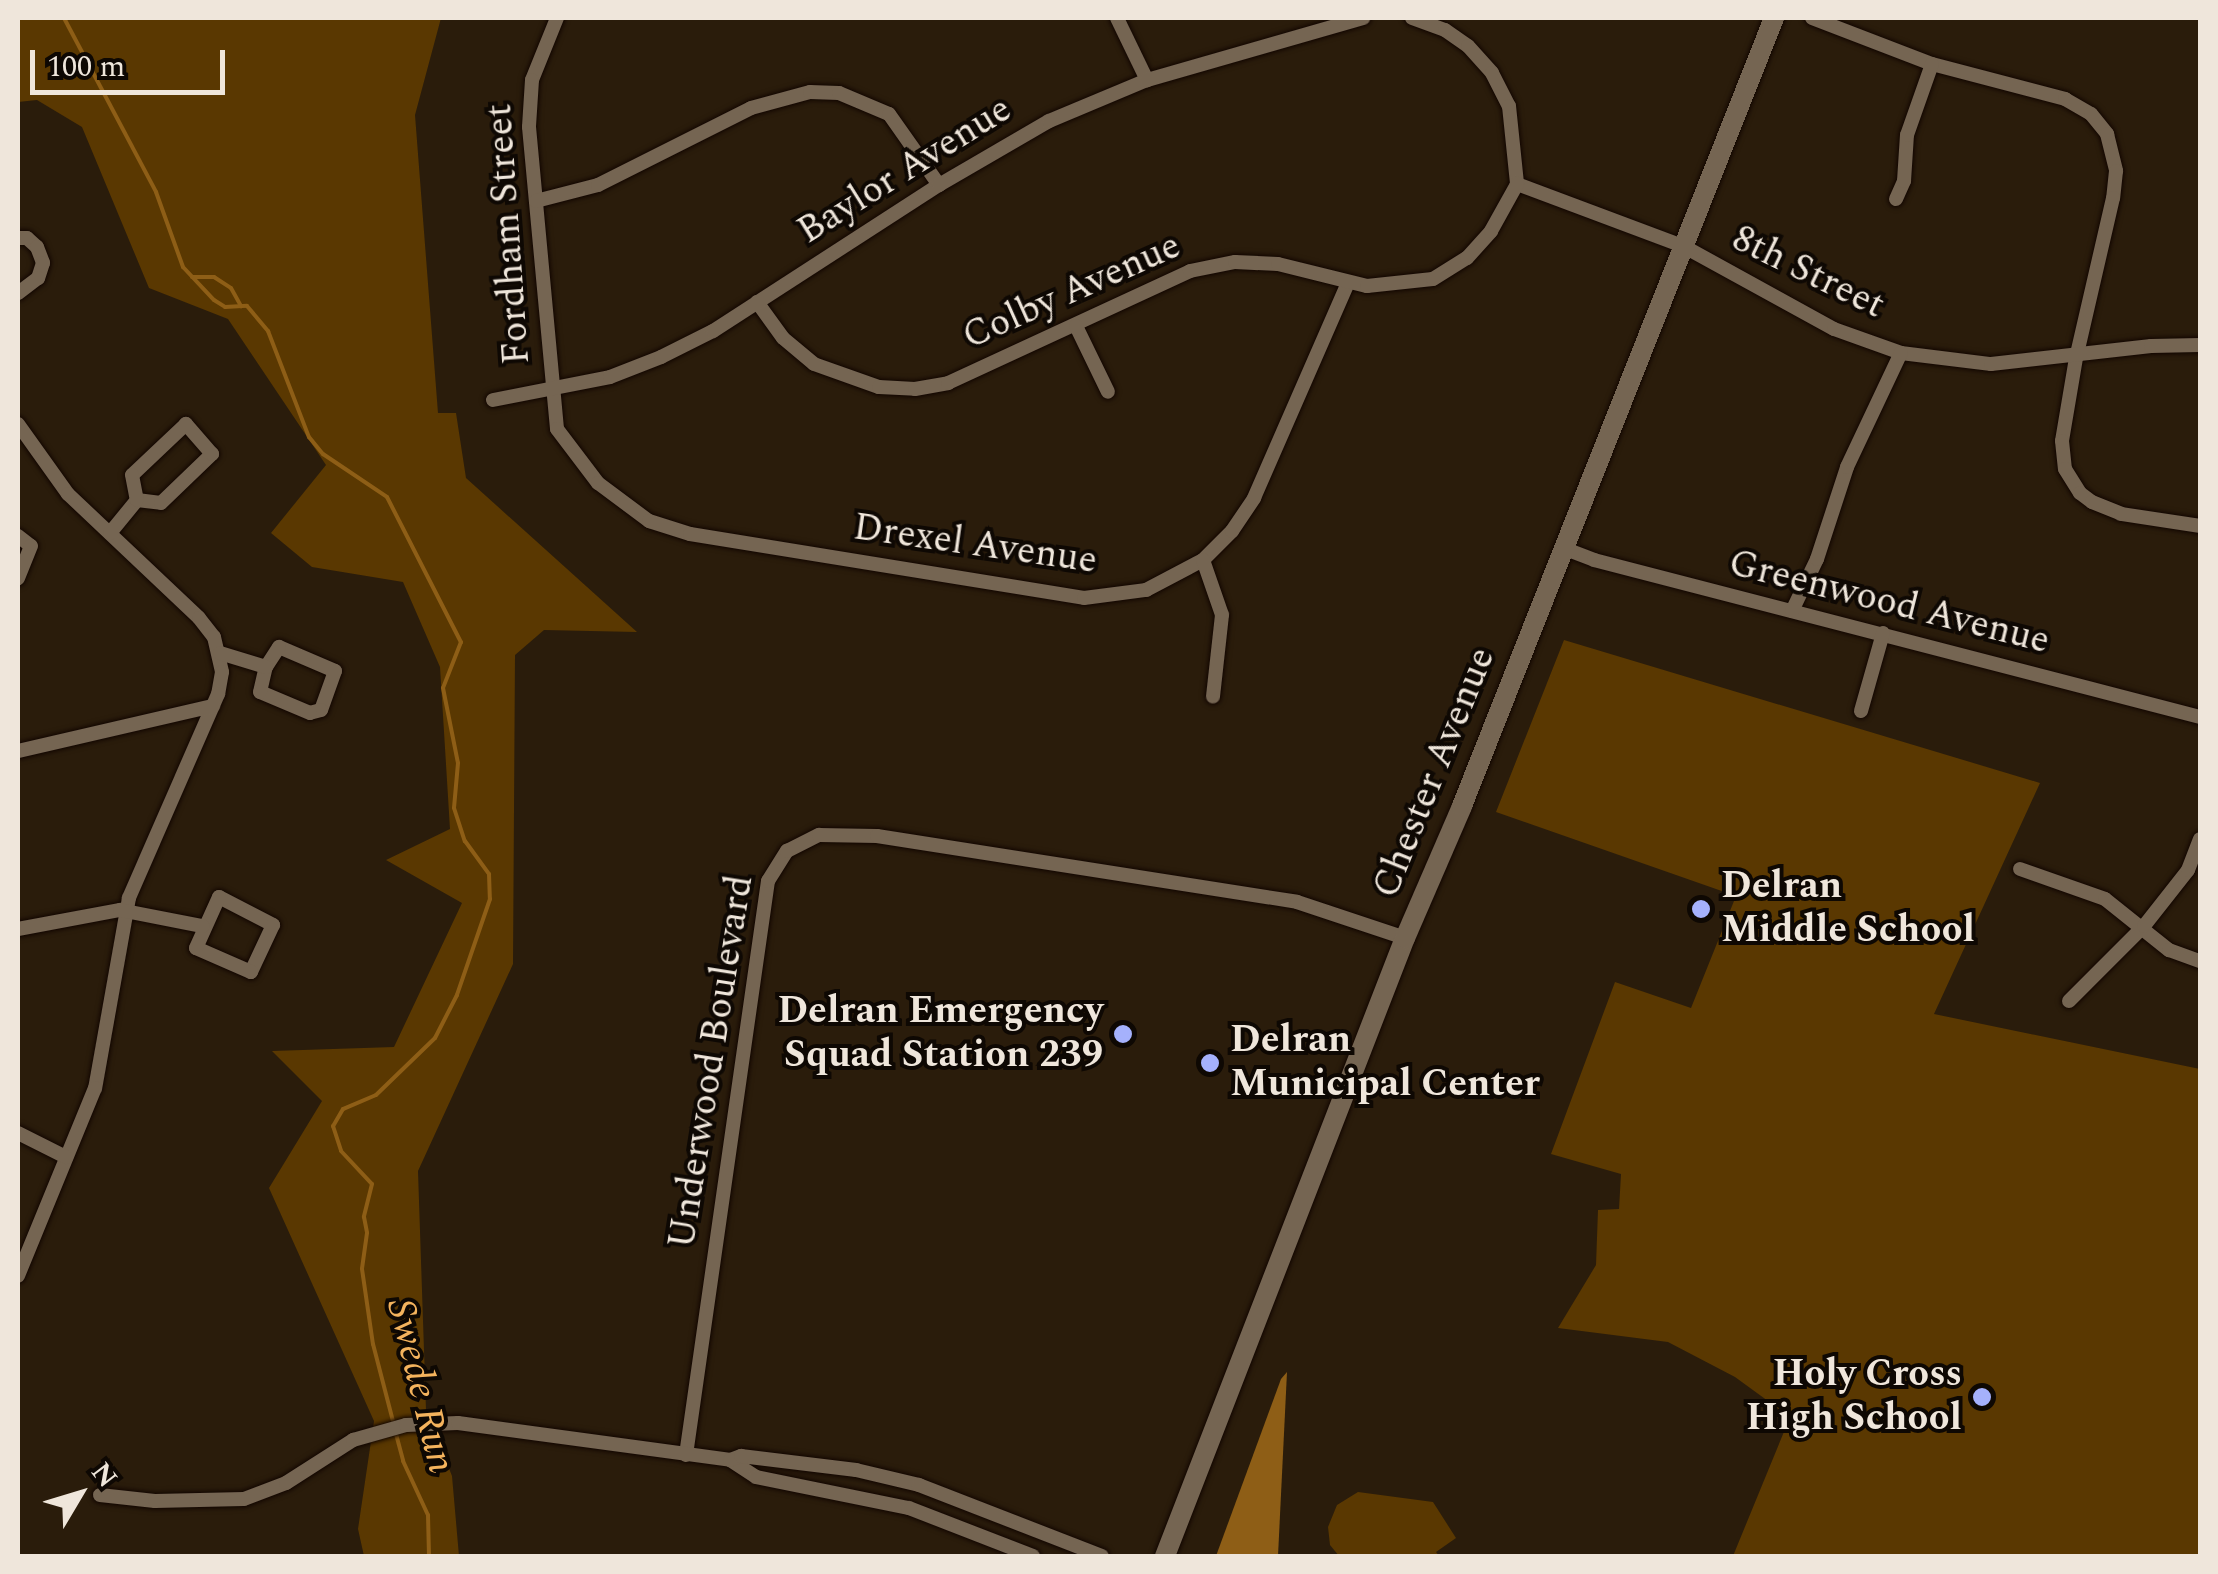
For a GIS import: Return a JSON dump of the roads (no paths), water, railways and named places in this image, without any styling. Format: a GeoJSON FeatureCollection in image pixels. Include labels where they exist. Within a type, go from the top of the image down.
{"type":"FeatureCollection","features":[{"type":"Feature","properties":{"kind":"street","name":"Fordham Street"},"geometry":{"type":"LineString","coordinates":[[552,391],[529,127],[532,80],[558,18]]}},
{"type":"Feature","properties":{"kind":"street"},"geometry":{"type":"LineString","coordinates":[[1116,18],[1133,44],[1147,80]]}},
{"type":"Feature","properties":{"kind":"street","name":"Baylor Avenue"},"geometry":{"type":"LineString","coordinates":[[493,400],[552,391],[661,357],[758,302],[939,185],[1049,121],[1147,80],[1363,18]]}},
{"type":"Feature","properties":{"kind":"street"},"geometry":{"type":"LineString","coordinates":[[1412,18],[1445,30],[1468,46],[1492,73],[1509,106],[1517,184]]}},
{"type":"Feature","properties":{"kind":"street","name":"Chester Avenue"},"geometry":{"type":"LineString","coordinates":[[1165,1556],[1405,938],[1462,806],[1774,18]]}},
{"type":"Feature","properties":{"kind":"street"},"geometry":{"type":"LineString","coordinates":[[1812,18],[1932,64],[2065,99],[2090,114],[2107,134],[2116,171],[2113,198],[2076,358],[2062,442],[2065,469],[2080,492],[2121,514],[2200,526]]}},
{"type":"Feature","properties":{"kind":"street"},"geometry":{"type":"LineString","coordinates":[[1896,200],[1904,181],[1912,118],[1932,64]]}},
{"type":"Feature","properties":{"kind":"street"},"geometry":{"type":"LineString","coordinates":[[536,202],[598,185],[752,108],[810,92],[839,93],[889,114],[939,185]]}},
{"type":"Feature","properties":{"kind":"street","name":"8th Street"},"geometry":{"type":"LineString","coordinates":[[1517,184],[1683,246],[1834,329],[1901,353],[1991,364],[2076,358],[2151,346],[2200,345]]}},
{"type":"Feature","properties":{"kind":"street","name":"Colby Avenue"},"geometry":{"type":"LineString","coordinates":[[758,302],[783,338],[814,364],[892,388],[948,383],[1190,272],[1236,262],[1278,264],[1367,286],[1433,279],[1467,258],[1491,231],[1517,184]]}},
{"type":"Feature","properties":{"kind":"street"},"geometry":{"type":"LineString","coordinates":[[18,238],[27,238],[37,247],[43,263],[38,278],[18,292]]}},
{"type":"Feature","properties":{"kind":"street","name":"Drexel Avenue"},"geometry":{"type":"LineString","coordinates":[[552,391],[557,429],[598,483],[648,521],[690,534],[1084,598],[1146,590],[1203,560],[1232,531],[1254,498],[1348,283]]}},
{"type":"Feature","properties":{"kind":"street"},"geometry":{"type":"LineString","coordinates":[[1076,326],[1108,392]]}},
{"type":"Feature","properties":{"kind":"street"},"geometry":{"type":"LineString","coordinates":[[1792,612],[1818,559],[1854,451],[1901,353]]}},
{"type":"Feature","properties":{"kind":"street"},"geometry":{"type":"LineString","coordinates":[[18,424],[52,476],[199,618],[220,653],[221,683],[125,910],[98,1075],[18,1276]]}},
{"type":"Feature","properties":{"kind":"street"},"geometry":{"type":"LineString","coordinates":[[186,424],[212,454],[161,503],[137,500],[132,476],[186,424]]}},
{"type":"Feature","properties":{"kind":"street"},"geometry":{"type":"LineString","coordinates":[[110,533],[137,500]]}},
{"type":"Feature","properties":{"kind":"street"},"geometry":{"type":"LineString","coordinates":[[18,536],[30,546],[18,579]]}},
{"type":"Feature","properties":{"kind":"street","name":"Greenwood Avenue"},"geometry":{"type":"LineString","coordinates":[[1562,548],[2200,717]]}},
{"type":"Feature","properties":{"kind":"street"},"geometry":{"type":"LineString","coordinates":[[1203,560],[1222,615],[1213,697]]}},
{"type":"Feature","properties":{"kind":"street"},"geometry":{"type":"LineString","coordinates":[[1861,711],[1883,633]]}},
{"type":"Feature","properties":{"kind":"street"},"geometry":{"type":"LineString","coordinates":[[280,646],[335,671],[320,710],[310,713],[260,692],[266,667],[280,646]]}},
{"type":"Feature","properties":{"kind":"street"},"geometry":{"type":"LineString","coordinates":[[220,653],[266,667]]}},
{"type":"Feature","properties":{"kind":"street"},"geometry":{"type":"LineString","coordinates":[[18,751],[213,706]]}},
{"type":"Feature","properties":{"kind":"street","name":"Underwood Boulevard"},"geometry":{"type":"LineString","coordinates":[[686,1454],[768,881],[787,851],[819,835],[876,836],[1283,899],[1405,938]]}},
{"type":"Feature","properties":{"kind":"street"},"geometry":{"type":"LineString","coordinates":[[2069,1001],[2144,926],[2188,870],[2200,839]]}},
{"type":"Feature","properties":{"kind":"street"},"geometry":{"type":"LineString","coordinates":[[2020,869],[2105,899],[2144,926],[2169,950],[2200,961]]}},
{"type":"Feature","properties":{"kind":"street"},"geometry":{"type":"LineString","coordinates":[[219,897],[273,926],[250,972],[196,948],[202,926],[219,897]]}},
{"type":"Feature","properties":{"kind":"street"},"geometry":{"type":"LineString","coordinates":[[18,929],[125,910],[202,926]]}},
{"type":"Feature","properties":{"kind":"street"},"geometry":{"type":"LineString","coordinates":[[18,1133],[66,1158]]}},
{"type":"Feature","properties":{"kind":"street"},"geometry":{"type":"LineString","coordinates":[[100,1495],[163,1502],[244,1499],[286,1483],[352,1440],[406,1425],[458,1423],[730,1460],[756,1477],[909,1508],[1034,1556]]}},
{"type":"Feature","properties":{"kind":"street"},"geometry":{"type":"LineString","coordinates":[[730,1460],[742,1456],[856,1470],[914,1483],[1102,1556]]}},
{"type":"Feature","properties":{"kind":"waterway","name":"Swede Run"},"geometry":{"type":"LineString","coordinates":[[64,18],[156,192],[183,267],[214,300],[225,307],[247,306],[268,331],[309,437],[323,454],[387,497],[461,642],[443,688],[458,763],[454,808],[465,841],[489,874],[490,899],[457,995],[435,1038],[376,1095],[343,1109],[333,1126],[341,1151],[372,1184],[364,1217],[367,1233],[362,1269],[373,1344],[394,1425]]}},
{"type":"Feature","properties":{"kind":"waterway"},"geometry":{"type":"LineString","coordinates":[[192,277],[214,277],[231,288],[241,306]]}},
{"type":"Feature","properties":{"kind":"waterway","name":"Swede Run"},"geometry":{"type":"LineString","coordinates":[[396,1434],[403,1461],[428,1515],[429,1556]]}},
{"type":"Feature","properties":{"kind":"place","name":"Delran Middle School"},"geometry":{"type":"Point","coordinates":[1701,909]}},
{"type":"Feature","properties":{"kind":"place","name":"Delran Emergency Squad Station 239"},"geometry":{"type":"Point","coordinates":[1123,1034]}},
{"type":"Feature","properties":{"kind":"place","name":"Delran Municipal Center"},"geometry":{"type":"Point","coordinates":[1210,1063]}},
{"type":"Feature","properties":{"kind":"place","name":"Holy Cross High School"},"geometry":{"type":"Point","coordinates":[1982,1397]}}]}
